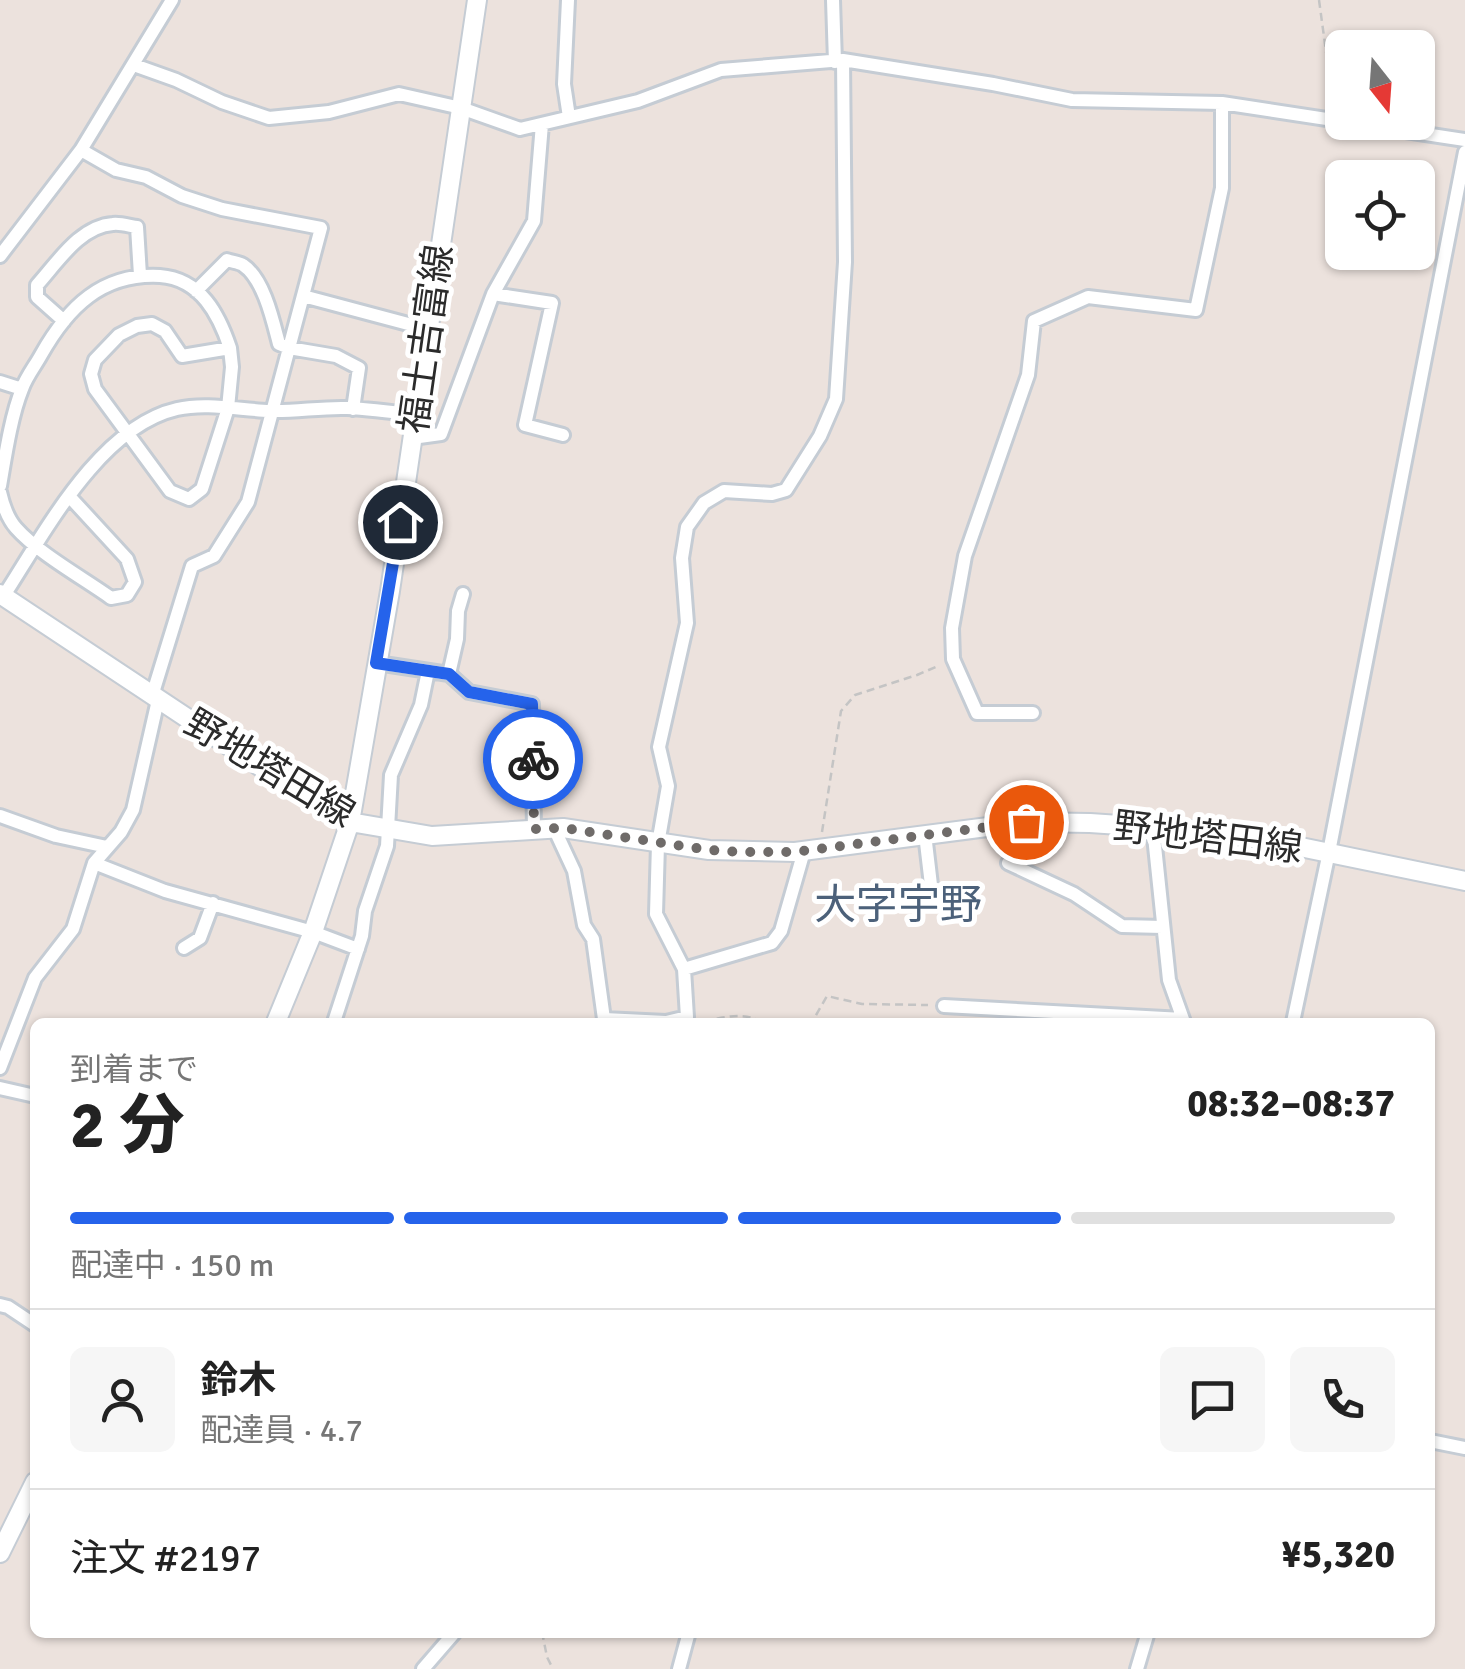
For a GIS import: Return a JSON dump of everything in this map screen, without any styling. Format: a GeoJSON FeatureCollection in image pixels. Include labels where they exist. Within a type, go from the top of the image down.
{"type":"FeatureCollection","features":[{"type":"Feature","properties":{"kind":"main road","name":"福土吉富線"},"geometry":{"type":"LineString","coordinates":[[278,1018],[313,932],[350,822],[477,0]]}},
{"type":"Feature","properties":{"kind":"main road","name":"野地塔田線"},"geometry":{"type":"LineString","coordinates":[[2,595],[303,795],[350,822],[387,830],[432,836],[563,828],[658,844],[739,852],[812,850],[1026,822],[1153,827],[1252,837],[1465,881]]}},
{"type":"Feature","properties":{"kind":"main road"},"geometry":{"type":"LineString","coordinates":[[0,1554],[30,1492]]}},
{"type":"Feature","properties":{"kind":"street"},"geometry":{"type":"LineString","coordinates":[[0,256],[81,150],[172,0]]}},
{"type":"Feature","properties":{"kind":"street"},"geometry":{"type":"LineString","coordinates":[[568,0],[564,84],[569,117]]}},
{"type":"Feature","properties":{"kind":"street"},"geometry":{"type":"LineString","coordinates":[[690,1018],[684,969],[656,914],[658,844],[668,786],[659,747],[686,623],[682,558],[687,527],[704,503],[724,491],[772,494],[786,490],[820,436],[836,399],[845,262],[839,61],[833,0]]}},
{"type":"Feature","properties":{"kind":"street"},"geometry":{"type":"LineString","coordinates":[[134,65],[269,118],[329,112],[399,94],[461,108],[520,129],[638,101],[721,70],[839,61],[1072,100],[1222,103],[1325,120]]}},
{"type":"Feature","properties":{"kind":"street"},"geometry":{"type":"LineString","coordinates":[[1033,713],[977,713],[953,659],[952,628],[965,556],[1028,376],[1034,321],[1088,298],[1196,310],[1222,188],[1222,103]]}},
{"type":"Feature","properties":{"kind":"street"},"geometry":{"type":"LineString","coordinates":[[412,438],[441,434],[493,294],[534,221],[542,124]]}},
{"type":"Feature","properties":{"kind":"street"},"geometry":{"type":"LineString","coordinates":[[1435,136],[1465,140]]}},
{"type":"Feature","properties":{"kind":"street"},"geometry":{"type":"LineString","coordinates":[[0,1068],[35,978],[73,929],[94,863],[121,832],[133,810],[155,698],[192,566],[214,556],[248,502],[322,228],[222,209],[182,196],[146,177],[116,170],[81,150]]}},
{"type":"Feature","properties":{"kind":"street"},"geometry":{"type":"LineString","coordinates":[[1295,1018],[1465,152]]}},
{"type":"Feature","properties":{"kind":"street"},"geometry":{"type":"LineString","coordinates":[[64,321],[37,298],[37,285],[77,240],[95,228],[112,224],[138,227],[140,275]]}},
{"type":"Feature","properties":{"kind":"street"},"geometry":{"type":"LineString","coordinates":[[196,291],[227,260],[244,266],[259,286],[278,344],[336,356],[359,368],[353,408]]}},
{"type":"Feature","properties":{"kind":"street"},"geometry":{"type":"LineString","coordinates":[[69,496],[127,559],[135,582],[127,595],[112,598],[36,546],[14,527],[3,507],[0,489],[2,464],[22,389],[51,338],[79,301],[114,282],[140,275],[168,276],[196,291],[216,312],[230,348],[228,408],[202,489],[189,499],[170,491],[95,389],[91,374],[95,360],[119,335],[137,326],[152,324],[164,331],[182,356],[230,348]]}},
{"type":"Feature","properties":{"kind":"street"},"geometry":{"type":"LineString","coordinates":[[493,294],[552,303],[525,426],[563,435]]}},
{"type":"Feature","properties":{"kind":"street"},"geometry":{"type":"LineString","coordinates":[[303,296],[428,329]]}},
{"type":"Feature","properties":{"kind":"street"},"geometry":{"type":"LineString","coordinates":[[0,382],[22,389]]}},
{"type":"Feature","properties":{"kind":"street"},"geometry":{"type":"LineString","coordinates":[[2,595],[79,481],[127,434],[154,417],[180,408],[353,408],[416,414]]}},
{"type":"Feature","properties":{"kind":"street"},"geometry":{"type":"LineString","coordinates":[[449,674],[462,594]]}},
{"type":"Feature","properties":{"kind":"street"},"geometry":{"type":"LineString","coordinates":[[376,663],[449,674],[469,692],[532,704],[534,829]]}},
{"type":"Feature","properties":{"kind":"street"},"geometry":{"type":"LineString","coordinates":[[335,1018],[387,846],[391,775],[422,705],[428,671]]}},
{"type":"Feature","properties":{"kind":"street"},"geometry":{"type":"LineString","coordinates":[[0,816],[56,836],[107,847]]}},
{"type":"Feature","properties":{"kind":"street"},"geometry":{"type":"LineString","coordinates":[[1153,827],[1169,980],[1183,1018]]}},
{"type":"Feature","properties":{"kind":"street"},"geometry":{"type":"LineString","coordinates":[[554,828],[574,871],[584,925],[593,939],[604,1018]]}},
{"type":"Feature","properties":{"kind":"street"},"geometry":{"type":"LineString","coordinates":[[895,900],[932,898],[925,834]]}},
{"type":"Feature","properties":{"kind":"street"},"geometry":{"type":"LineString","coordinates":[[684,969],[772,943],[812,850]]}},
{"type":"Feature","properties":{"kind":"street"},"geometry":{"type":"LineString","coordinates":[[94,863],[165,891],[313,932],[358,949]]}},
{"type":"Feature","properties":{"kind":"street"},"geometry":{"type":"LineString","coordinates":[[1008,863],[1074,894],[1122,926],[1163,927]]}},
{"type":"Feature","properties":{"kind":"street"},"geometry":{"type":"LineString","coordinates":[[184,948],[200,938],[213,903]]}},
{"type":"Feature","properties":{"kind":"street"},"geometry":{"type":"LineString","coordinates":[[944,1006],[1097,1018]]}},
{"type":"Feature","properties":{"kind":"street"},"geometry":{"type":"LineString","coordinates":[[0,1088],[30,1095]]}},
{"type":"Feature","properties":{"kind":"street"},"geometry":{"type":"LineString","coordinates":[[0,1306],[8,1306],[30,1321]]}},
{"type":"Feature","properties":{"kind":"street"},"geometry":{"type":"LineString","coordinates":[[1435,1442],[1465,1448]]}},
{"type":"Feature","properties":{"kind":"street"},"geometry":{"type":"LineString","coordinates":[[423,1669],[450,1638]]}},
{"type":"Feature","properties":{"kind":"street"},"geometry":{"type":"LineString","coordinates":[[679,1669],[687,1638]]}},
{"type":"Feature","properties":{"kind":"street"},"geometry":{"type":"LineString","coordinates":[[1137,1669],[1146,1638]]}},
{"type":"Feature","properties":{"kind":"path"},"geometry":{"type":"LineString","coordinates":[[1320,0],[1325,41]]}},
{"type":"Feature","properties":{"kind":"path"},"geometry":{"type":"LineString","coordinates":[[812,850],[841,711],[855,695],[953,659]]}},
{"type":"Feature","properties":{"kind":"path"},"geometry":{"type":"LineString","coordinates":[[814,1018],[827,996],[862,1004],[944,1006]]}},
{"type":"Feature","properties":{"kind":"path"},"geometry":{"type":"LineString","coordinates":[[718,1018],[754,1018]]}},
{"type":"Feature","properties":{"kind":"path"},"geometry":{"type":"LineString","coordinates":[[543,1638],[553,1669]]}},
{"type":"Feature","properties":{"kind":"way so far"},"geometry":{"type":"LineString","coordinates":[[533,759],[534,829],[563,828],[709,850],[795,852],[1026,822]]}},
{"type":"Feature","properties":{"kind":"district","name":"大字宇野"},"geometry":{"type":"Point","coordinates":[898,904]}},
{"type":"Feature","properties":{"kind":"route"},"geometry":{"type":"LineString","coordinates":[[400,522],[376,663],[449,674],[469,692],[532,704],[533,759]]}}]}
